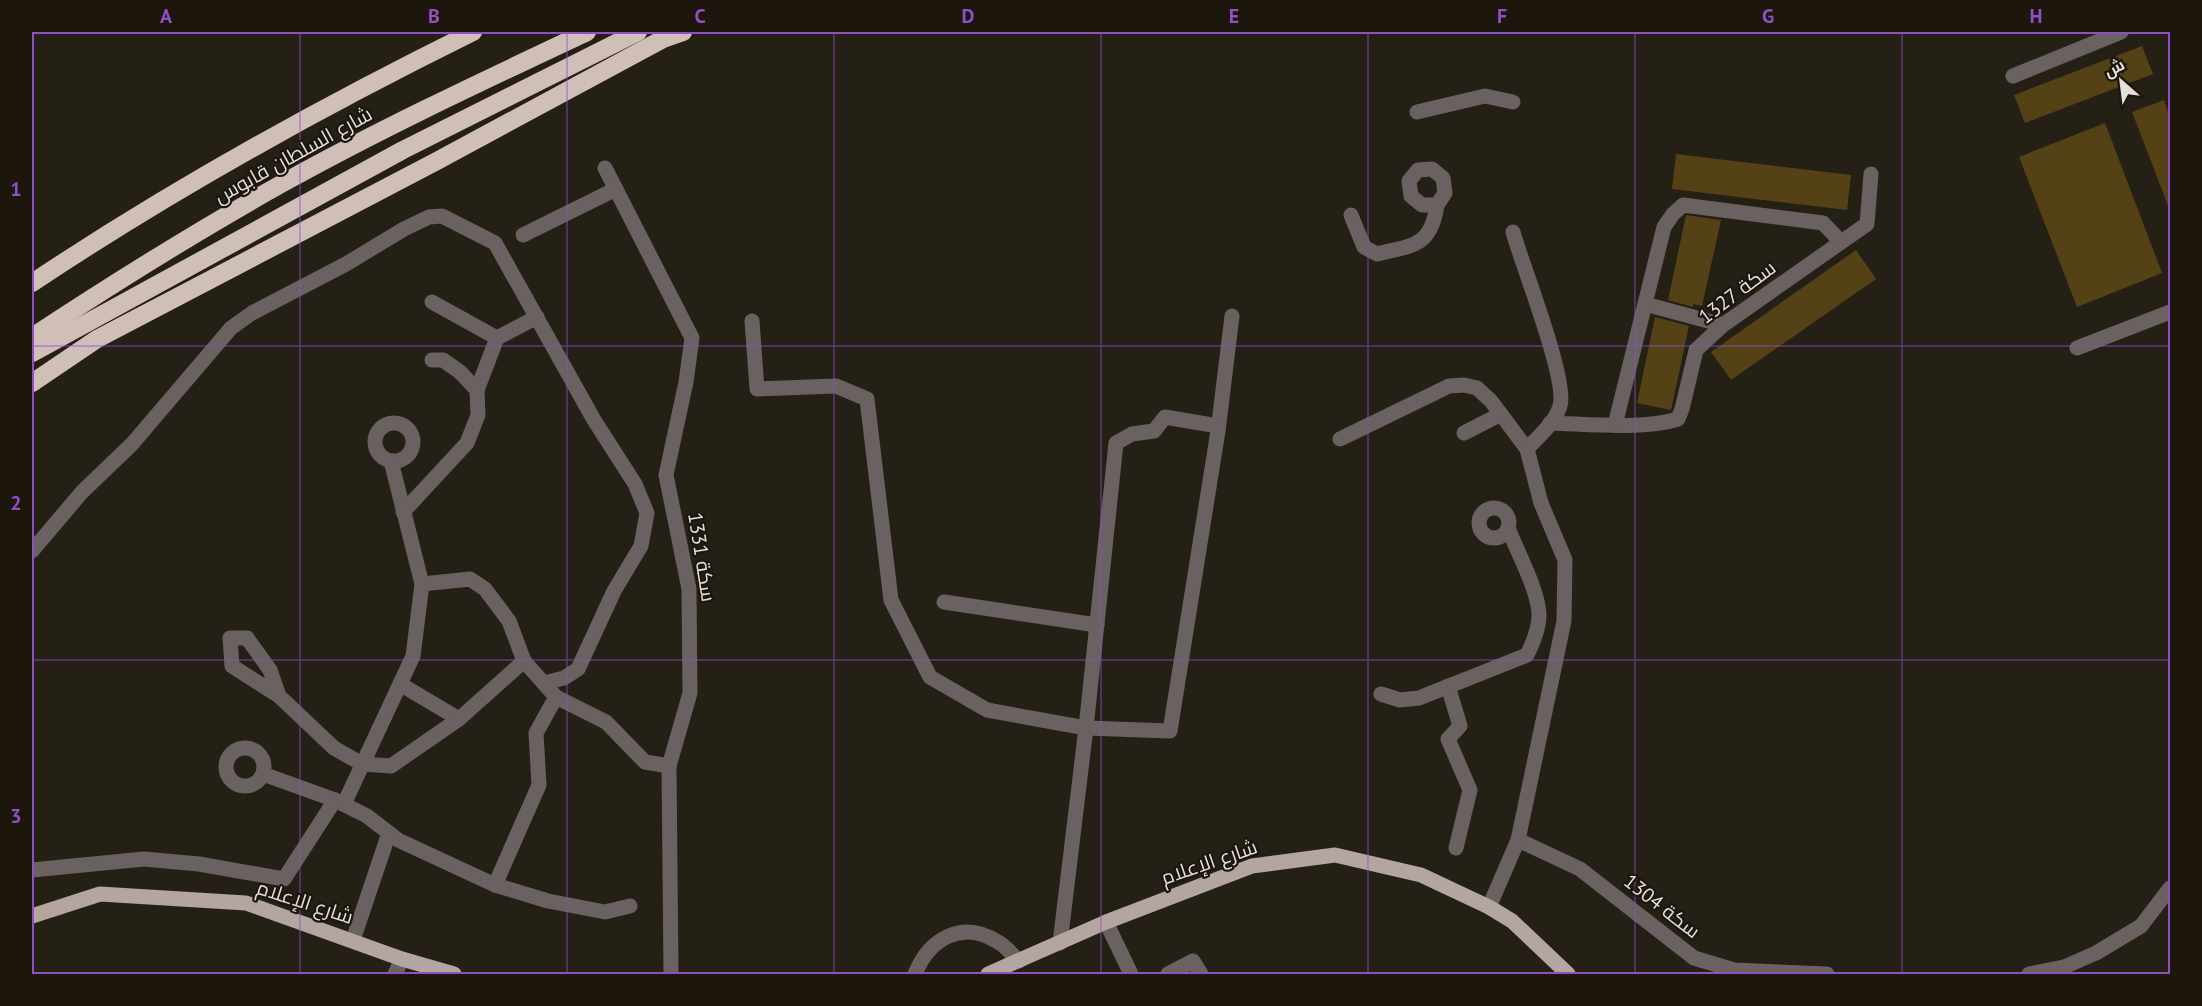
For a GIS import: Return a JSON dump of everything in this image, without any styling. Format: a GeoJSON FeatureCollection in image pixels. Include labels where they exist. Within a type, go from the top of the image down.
{"type":"FeatureCollection","features":[{"type":"Feature","properties":{"kind":"highway","name":"شارع السلطان قابوس"},"geometry":{"type":"LineString","coordinates":[[32,283],[92,242],[229,160],[473,32]]}},
{"type":"Feature","properties":{"kind":"highway","name":"شارع السلطان قابوس"},"geometry":{"type":"LineString","coordinates":[[32,337],[117,281],[283,183],[436,104],[587,32]]}},
{"type":"Feature","properties":{"kind":"highway"},"geometry":{"type":"LineString","coordinates":[[32,353],[403,150],[638,32]]}},
{"type":"Feature","properties":{"kind":"highway"},"geometry":{"type":"LineString","coordinates":[[32,383],[97,339],[663,39],[683,32]]}},
{"type":"Feature","properties":{"kind":"main road","name":"شارع الإعلام"},"geometry":{"type":"LineString","coordinates":[[988,975],[1106,922],[1251,866],[1335,855],[1421,875],[1489,907],[1512,921],[1568,975]]}},
{"type":"Feature","properties":{"kind":"main road","name":"شارع الإعلام"},"geometry":{"type":"LineString","coordinates":[[32,916],[100,894],[246,903],[402,959],[454,975]]}},
{"type":"Feature","properties":{"kind":"street"},"geometry":{"type":"LineString","coordinates":[[2013,76],[2121,32]]}},
{"type":"Feature","properties":{"kind":"street"},"geometry":{"type":"LineString","coordinates":[[1417,112],[1485,96],[1513,102]]}},
{"type":"Feature","properties":{"kind":"street","name":"سكة 1331"},"geometry":{"type":"LineString","coordinates":[[605,168],[692,338],[686,382],[666,475],[689,589],[690,693],[669,766],[671,975]]}},
{"type":"Feature","properties":{"kind":"street","name":"سكة 1327"},"geometry":{"type":"LineString","coordinates":[[1551,423],[1615,425],[1665,423],[1678,419],[1696,350],[1723,325],[1867,224],[1871,174]]}},
{"type":"Feature","properties":{"kind":"street"},"geometry":{"type":"LineString","coordinates":[[523,235],[616,189]]}},
{"type":"Feature","properties":{"kind":"street"},"geometry":{"type":"LineString","coordinates":[[1351,215],[1364,247],[1377,254],[1414,244],[1426,236],[1434,223],[1437,205]]}},
{"type":"Feature","properties":{"kind":"street"},"geometry":{"type":"LineString","coordinates":[[1615,425],[1665,227],[1673,214],[1683,205],[1823,223],[1841,242]]}},
{"type":"Feature","properties":{"kind":"street"},"geometry":{"type":"LineString","coordinates":[[32,551],[82,492],[132,444],[231,328],[252,313],[346,264],[404,229],[429,217],[442,216],[495,243],[594,420],[635,484],[647,513],[641,546],[614,591],[578,669],[564,678],[544,683]]}},
{"type":"Feature","properties":{"kind":"street"},"geometry":{"type":"LineString","coordinates":[[1513,232],[1549,342],[1560,386],[1560,405],[1551,423],[1527,449]]}},
{"type":"Feature","properties":{"kind":"street"},"geometry":{"type":"LineString","coordinates":[[432,302],[497,338]]}},
{"type":"Feature","properties":{"kind":"street"},"geometry":{"type":"LineString","coordinates":[[1646,304],[1723,325]]}},
{"type":"Feature","properties":{"kind":"street"},"geometry":{"type":"LineString","coordinates":[[2077,348],[2170,312]]}},
{"type":"Feature","properties":{"kind":"street"},"geometry":{"type":"LineString","coordinates":[[752,321],[757,389],[836,386],[867,399],[891,600],[930,677],[987,710],[1086,728],[1170,732],[1218,426],[1232,316]]}},
{"type":"Feature","properties":{"kind":"street"},"geometry":{"type":"LineString","coordinates":[[403,512],[467,443],[478,415],[477,390],[497,338],[537,317]]}},
{"type":"Feature","properties":{"kind":"street"},"geometry":{"type":"LineString","coordinates":[[432,360],[443,360],[460,372],[477,390]]}},
{"type":"Feature","properties":{"kind":"street"},"geometry":{"type":"LineString","coordinates":[[1340,439],[1449,386],[1464,385],[1477,388],[1491,401],[1499,415],[1527,449],[1541,503],[1565,560],[1564,621],[1518,840],[1489,907]]}},
{"type":"Feature","properties":{"kind":"street"},"geometry":{"type":"LineString","coordinates":[[1464,433],[1499,415]]}},
{"type":"Feature","properties":{"kind":"street"},"geometry":{"type":"LineString","coordinates":[[1060,943],[1086,728],[1116,443],[1132,434],[1154,431],[1165,417],[1218,426]]}},
{"type":"Feature","properties":{"kind":"street"},"geometry":{"type":"LineString","coordinates":[[32,870],[144,859],[199,864],[284,879],[339,802],[362,764],[413,656],[422,584],[391,461]]}},
{"type":"Feature","properties":{"kind":"street"},"geometry":{"type":"LineString","coordinates":[[1381,694],[1400,700],[1419,698],[1527,655],[1534,642],[1539,618],[1538,604],[1508,528]]}},
{"type":"Feature","properties":{"kind":"street"},"geometry":{"type":"LineString","coordinates":[[422,584],[470,579],[485,589],[508,621],[524,661],[556,697],[606,722],[645,762],[669,766]]}},
{"type":"Feature","properties":{"kind":"street"},"geometry":{"type":"LineString","coordinates":[[944,602],[1097,625]]}},
{"type":"Feature","properties":{"kind":"street"},"geometry":{"type":"LineString","coordinates":[[279,696],[334,748],[362,764],[391,766],[459,719],[524,661]]}},
{"type":"Feature","properties":{"kind":"street"},"geometry":{"type":"LineString","coordinates":[[400,684],[459,719]]}},
{"type":"Feature","properties":{"kind":"street"},"geometry":{"type":"LineString","coordinates":[[1448,686],[1460,726],[1448,740],[1470,790],[1456,848]]}},
{"type":"Feature","properties":{"kind":"street"},"geometry":{"type":"LineString","coordinates":[[495,885],[540,785],[536,733],[556,697]]}},
{"type":"Feature","properties":{"kind":"street"},"geometry":{"type":"LineString","coordinates":[[263,774],[339,802],[367,816],[398,840],[495,885],[548,901],[606,912],[630,906]]}},
{"type":"Feature","properties":{"kind":"street"},"geometry":{"type":"LineString","coordinates":[[353,940],[389,833]]}},
{"type":"Feature","properties":{"kind":"street","name":"سكة 1304"},"geometry":{"type":"LineString","coordinates":[[1518,840],[1580,869],[1694,958],[1734,970],[1827,975]]}},
{"type":"Feature","properties":{"kind":"street"},"geometry":{"type":"LineString","coordinates":[[2029,975],[2064,967],[2105,948],[2141,926],[2170,888]]}},
{"type":"Feature","properties":{"kind":"street"},"geometry":{"type":"LineString","coordinates":[[1106,922],[1131,975]]}},
{"type":"Feature","properties":{"kind":"street"},"geometry":{"type":"LineString","coordinates":[[915,975],[930,948],[942,937],[958,933],[978,934],[998,942],[1019,961]]}},
{"type":"Feature","properties":{"kind":"street"},"geometry":{"type":"LineString","coordinates":[[395,975],[402,959]]}},
{"type":"Feature","properties":{"kind":"street"},"geometry":{"type":"LineString","coordinates":[[1168,975],[1193,961],[1201,975]]}},
{"type":"Feature","properties":{"kind":"building"},"geometry":{"type":"Polygon","coordinates":[[[2142,46],[2153,74],[2025,123],[2014,95],[2142,46]]]}},
{"type":"Feature","properties":{"kind":"building"},"geometry":{"type":"Polygon","coordinates":[[[2164,100],[2170,118],[2169,208],[2132,112],[2164,100]]]}},
{"type":"Feature","properties":{"kind":"building"},"geometry":{"type":"Polygon","coordinates":[[[2105,123],[2162,273],[2077,307],[2019,157],[2105,123]]]}},
{"type":"Feature","properties":{"kind":"building"},"geometry":{"type":"Polygon","coordinates":[[[1676,154],[1851,175],[1847,210],[1672,189],[1676,154]]]}},
{"type":"Feature","properties":{"kind":"building"},"geometry":{"type":"Polygon","coordinates":[[[1686,215],[1721,220],[1702,306],[1693,304],[1693,307],[1668,300],[1686,215]]]}},
{"type":"Feature","properties":{"kind":"building"},"geometry":{"type":"Polygon","coordinates":[[[1856,250],[1876,279],[1731,380],[1711,352],[1856,250]]]}},
{"type":"Feature","properties":{"kind":"building"},"geometry":{"type":"Polygon","coordinates":[[[1655,317],[1689,326],[1671,410],[1637,403],[1655,317]]]}}]}
